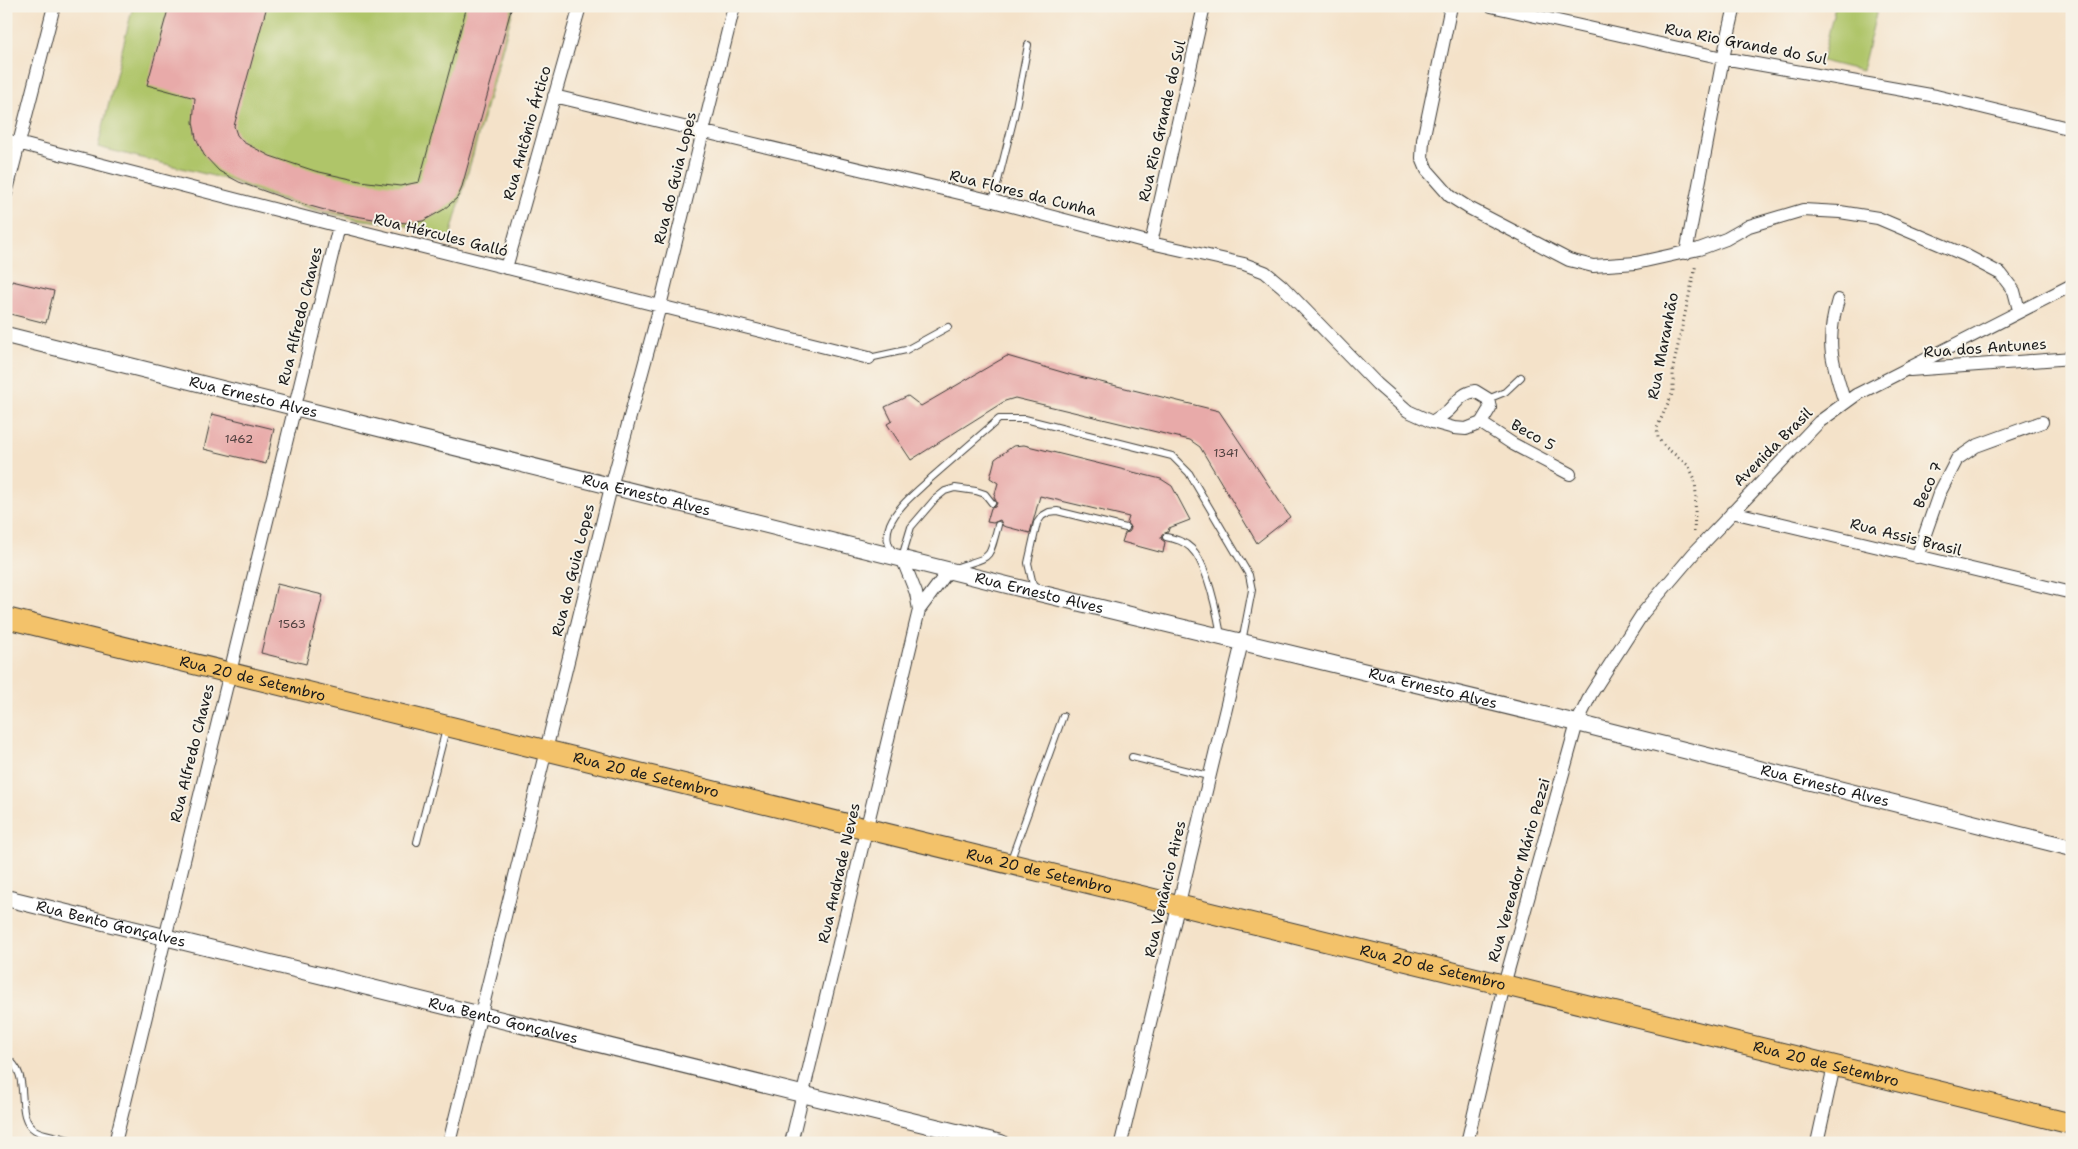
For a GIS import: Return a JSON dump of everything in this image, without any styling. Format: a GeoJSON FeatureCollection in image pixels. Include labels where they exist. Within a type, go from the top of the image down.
{"type":"FeatureCollection","features":[{"type":"Feature","properties":{"kind":"main road","name":"Rua 20 de Setembro"},"geometry":{"type":"LineString","coordinates":[[6,618],[229,671],[2072,1124]]}},
{"type":"Feature","properties":{"kind":"street"},"geometry":{"type":"LineString","coordinates":[[6,194],[54,6]]}},
{"type":"Feature","properties":{"kind":"street","name":"Rua Antônio Ártico"},"geometry":{"type":"LineString","coordinates":[[506,268],[580,6]]}},
{"type":"Feature","properties":{"kind":"street","name":"Rua do Guia Lopes"},"geometry":{"type":"LineString","coordinates":[[449,1143],[545,749],[611,486],[660,306],[734,6]]}},
{"type":"Feature","properties":{"kind":"street","name":"Rua Rio Grande do Sul"},"geometry":{"type":"LineString","coordinates":[[1151,243],[1204,6]]}},
{"type":"Feature","properties":{"kind":"street"},"geometry":{"type":"LineString","coordinates":[[1452,6],[1423,140],[1422,158],[1427,170],[1437,183],[1450,196],[1469,208],[1569,260],[1593,266],[1615,266],[1699,249],[1726,239],[1749,226],[1802,210],[1840,212],[1878,218],[1956,251],[2001,274],[2014,291],[2019,310]]}},
{"type":"Feature","properties":{"kind":"street","name":"Rua Rio Grande do Sul"},"geometry":{"type":"LineString","coordinates":[[1491,6],[1722,58],[1936,96],[2072,129]]}},
{"type":"Feature","properties":{"kind":"street"},"geometry":{"type":"LineString","coordinates":[[1686,252],[1722,58],[1735,6]]}},
{"type":"Feature","properties":{"kind":"street","name":"Rua Flores da Cunha"},"geometry":{"type":"LineString","coordinates":[[554,96],[993,201],[1151,243],[1244,264],[1265,272],[1282,286],[1377,384],[1408,411],[1432,422],[1454,428],[1466,429],[1481,423]]}},
{"type":"Feature","properties":{"kind":"street","name":"Rua Hércules Galló"},"geometry":{"type":"LineString","coordinates":[[6,140],[339,226],[870,358]]}},
{"type":"Feature","properties":{"kind":"street","name":"Rua Alfredo Chaves"},"geometry":{"type":"LineString","coordinates":[[115,1143],[164,936],[339,226]]}},
{"type":"Feature","properties":{"kind":"street","name":"Avenida Brasil"},"geometry":{"type":"LineString","coordinates":[[1577,723],[1591,694],[1643,613],[1694,553],[1819,422],[1845,403],[1901,371],[2072,285]]}},
{"type":"Feature","properties":{"kind":"street"},"geometry":{"type":"LineString","coordinates":[[1838,300],[1830,334],[1830,349],[1832,364],[1845,403]]}},
{"type":"Feature","properties":{"kind":"street","name":"Rua Ernesto Alves"},"geometry":{"type":"LineString","coordinates":[[6,335],[1035,592],[1577,723],[2072,848]]}},
{"type":"Feature","properties":{"kind":"street","name":"Rua dos Antunes"},"geometry":{"type":"LineString","coordinates":[[1901,371],[2072,358]]}},
{"type":"Feature","properties":{"kind":"street"},"geometry":{"type":"LineString","coordinates":[[1432,422],[1448,412],[1462,396],[1475,391],[1488,399],[1490,408],[1481,423]]}},
{"type":"Feature","properties":{"kind":"street","name":"Beco 7"},"geometry":{"type":"LineString","coordinates":[[1917,556],[1939,494],[1957,459],[1976,446],[2042,422]]}},
{"type":"Feature","properties":{"kind":"street","name":"Beco 5"},"geometry":{"type":"LineString","coordinates":[[1481,423],[1512,444],[1570,474]]}},
{"type":"Feature","properties":{"kind":"street","name":"Rua Assis Brasil"},"geometry":{"type":"LineString","coordinates":[[1732,512],[2072,593]]}},
{"type":"Feature","properties":{"kind":"street","name":"Rua Andrade Neves"},"geometry":{"type":"LineString","coordinates":[[902,558],[916,593],[919,610]]}},
{"type":"Feature","properties":{"kind":"street","name":"Rua Andrade Neves"},"geometry":{"type":"LineString","coordinates":[[791,1143],[919,610],[949,570]]}},
{"type":"Feature","properties":{"kind":"street","name":"Rua Venâncio Aires"},"geometry":{"type":"LineString","coordinates":[[1121,1143],[1179,905],[1208,776],[1242,642]]}},
{"type":"Feature","properties":{"kind":"street","name":"Rua Vereador Mário Pezzi"},"geometry":{"type":"LineString","coordinates":[[1467,1143],[1504,985],[1577,723]]}},
{"type":"Feature","properties":{"kind":"street","name":"Rua Bento Gonçalves"},"geometry":{"type":"LineString","coordinates":[[6,898],[1001,1143]]}},
{"type":"Feature","properties":{"kind":"street"},"geometry":{"type":"LineString","coordinates":[[1817,1143],[1834,1066]]}},
{"type":"Feature","properties":{"kind":"lane"},"geometry":{"type":"LineString","coordinates":[[993,201],[1014,117],[1028,45]]}},
{"type":"Feature","properties":{"kind":"lane"},"geometry":{"type":"LineString","coordinates":[[870,358],[906,350],[948,327]]}},
{"type":"Feature","properties":{"kind":"lane"},"geometry":{"type":"LineString","coordinates":[[1488,399],[1505,392],[1521,377]]}},
{"type":"Feature","properties":{"kind":"lane"},"geometry":{"type":"LineString","coordinates":[[992,503],[985,494],[976,491],[956,488],[945,491],[935,499],[911,527],[902,558],[891,550],[887,532],[890,522],[905,502],[999,419],[1025,419],[1172,456],[1189,473],[1249,575],[1252,590],[1242,642]]}},
{"type":"Feature","properties":{"kind":"lane"},"geometry":{"type":"LineString","coordinates":[[1035,592],[1029,575],[1028,563],[1038,523],[1042,516],[1057,511],[1126,528]]}},
{"type":"Feature","properties":{"kind":"lane"},"geometry":{"type":"LineString","coordinates":[[949,570],[988,557],[998,525]]}},
{"type":"Feature","properties":{"kind":"lane"},"geometry":{"type":"LineString","coordinates":[[1166,537],[1180,540],[1198,556],[1214,601],[1221,636]]}},
{"type":"Feature","properties":{"kind":"lane"},"geometry":{"type":"LineString","coordinates":[[1009,863],[1063,716]]}},
{"type":"Feature","properties":{"kind":"lane"},"geometry":{"type":"LineString","coordinates":[[417,842],[447,725]]}},
{"type":"Feature","properties":{"kind":"lane"},"geometry":{"type":"LineString","coordinates":[[1132,757],[1208,776]]}},
{"type":"Feature","properties":{"kind":"lane"},"geometry":{"type":"LineString","coordinates":[[6,1058],[20,1072],[25,1115],[35,1130],[57,1140],[82,1143]]}},
{"type":"Feature","properties":{"kind":"path","name":"Rua Maranhão"},"geometry":{"type":"LineString","coordinates":[[1694,553],[1696,495],[1694,479],[1688,465],[1664,446],[1658,438],[1657,428],[1673,392],[1673,368],[1699,249]]}},
{"type":"Feature","properties":{"kind":"green space"},"geometry":{"type":"Polygon","coordinates":[[[133,6],[514,6],[450,237],[398,224],[357,219],[316,210],[267,195],[229,180],[98,147],[133,6]]]}},
{"type":"Feature","properties":{"kind":"green space"},"geometry":{"type":"Polygon","coordinates":[[[1835,6],[1878,6],[1862,71],[1822,61],[1835,6]]]}},
{"type":"Feature","properties":{"kind":"building"},"geometry":{"type":"Polygon","coordinates":[[[169,6],[267,6],[234,126],[237,135],[243,142],[270,156],[315,171],[360,181],[400,186],[419,182],[467,6],[512,6],[461,190],[457,198],[443,210],[423,221],[409,223],[391,222],[332,212],[292,201],[239,182],[219,171],[204,155],[196,138],[193,122],[195,98],[147,85],[169,6]]]}},
{"type":"Feature","properties":{"kind":"building"},"geometry":{"type":"Polygon","coordinates":[[[12,281],[54,291],[46,323],[6,313],[6,304],[12,281]]]}},
{"type":"Feature","properties":{"kind":"building"},"geometry":{"type":"Polygon","coordinates":[[[1007,356],[1072,375],[1219,411],[1290,517],[1257,543],[1200,447],[1190,440],[1015,398],[1005,401],[911,460],[887,424],[892,421],[885,407],[908,396],[921,406],[1007,356]]]}},
{"type":"Feature","properties":{"kind":"building"},"geometry":{"type":"Polygon","coordinates":[[[212,414],[274,429],[266,464],[204,449],[212,414]]]}},
{"type":"Feature","properties":{"kind":"building"},"geometry":{"type":"Polygon","coordinates":[[[1024,445],[1161,479],[1172,486],[1190,520],[1169,528],[1168,532],[1162,534],[1161,539],[1165,542],[1163,553],[1122,542],[1125,533],[1131,529],[1127,523],[1129,517],[1040,496],[1030,533],[1003,526],[1000,520],[993,523],[987,522],[991,508],[995,507],[997,503],[994,497],[998,483],[990,478],[995,459],[1013,446],[1024,445]]]}},
{"type":"Feature","properties":{"kind":"building"},"geometry":{"type":"Polygon","coordinates":[[[277,584],[323,595],[306,664],[261,653],[277,584]]]}}]}
